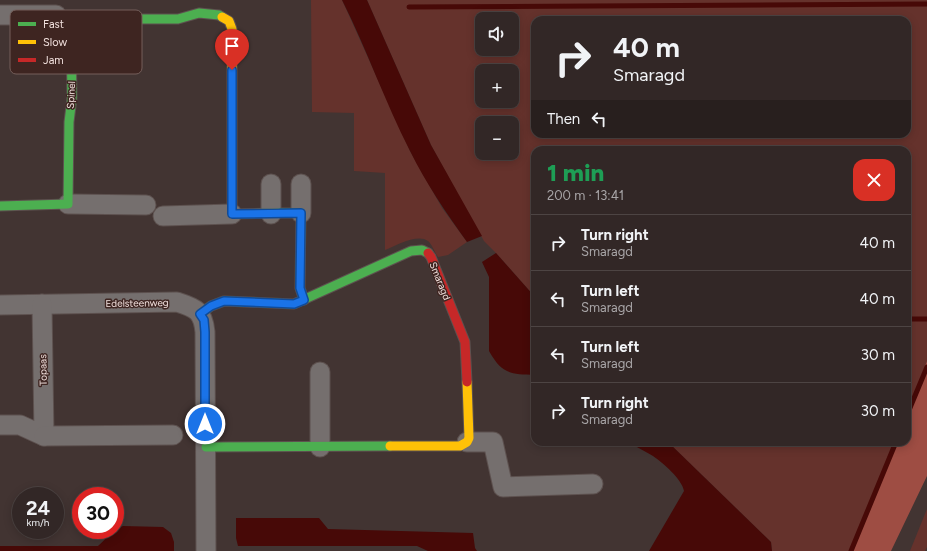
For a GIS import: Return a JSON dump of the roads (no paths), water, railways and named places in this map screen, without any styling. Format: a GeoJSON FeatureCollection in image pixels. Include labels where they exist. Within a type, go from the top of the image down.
{"type":"FeatureCollection","features":[{"type":"Feature","properties":{"kind":"street","name":"Spinel"},"geometry":{"type":"LineString","coordinates":[[142,19],[178,19],[199,13],[219,15],[229,21],[232,29],[232,214]]}},
{"type":"Feature","properties":{"kind":"street","name":"Spinel"},"geometry":{"type":"LineString","coordinates":[[68,204],[69,122],[72,98],[72,74]]}},
{"type":"Feature","properties":{"kind":"street"},"geometry":{"type":"LineString","coordinates":[[271,184],[271,214]]}},
{"type":"Feature","properties":{"kind":"street"},"geometry":{"type":"LineString","coordinates":[[301,184],[300,288],[304,300]]}},
{"type":"Feature","properties":{"kind":"street"},"geometry":{"type":"LineString","coordinates":[[0,206],[146,204]]}},
{"type":"Feature","properties":{"kind":"street"},"geometry":{"type":"LineString","coordinates":[[164,216],[301,213]]}},
{"type":"Feature","properties":{"kind":"street","name":"Smaragd"},"geometry":{"type":"LineString","coordinates":[[200,314],[211,306],[224,301],[294,304],[410,252],[420,249],[427,252],[431,258],[465,342],[469,432],[467,442]]}},
{"type":"Feature","properties":{"kind":"street","name":"Edelsteenweg"},"geometry":{"type":"LineString","coordinates":[[0,305],[177,302],[191,307],[200,314]]}},
{"type":"Feature","properties":{"kind":"street","name":"Topaas"},"geometry":{"type":"LineString","coordinates":[[42,304],[44,436]]}},
{"type":"Feature","properties":{"kind":"street"},"geometry":{"type":"LineString","coordinates":[[200,314],[204,320],[205,332],[206,551]]}},
{"type":"Feature","properties":{"kind":"street"},"geometry":{"type":"LineString","coordinates":[[320,372],[320,447]]}},
{"type":"Feature","properties":{"kind":"street"},"geometry":{"type":"LineString","coordinates":[[0,425],[20,425],[44,436],[173,435]]}},
{"type":"Feature","properties":{"kind":"street"},"geometry":{"type":"LineString","coordinates":[[206,447],[460,446],[467,442],[493,442],[503,487],[593,484]]}},
{"type":"Feature","properties":{"kind":"waterway"},"geometry":{"type":"LineString","coordinates":[[409,7],[927,4]]}},
{"type":"Feature","properties":{"kind":"waterway"},"geometry":{"type":"LineString","coordinates":[[911,319],[927,319]]}},
{"type":"Feature","properties":{"kind":"waterway"},"geometry":{"type":"LineString","coordinates":[[911,405],[927,367]]}},
{"type":"Feature","properties":{"kind":"waterway"},"geometry":{"type":"LineString","coordinates":[[851,551],[894,446]]}}]}
